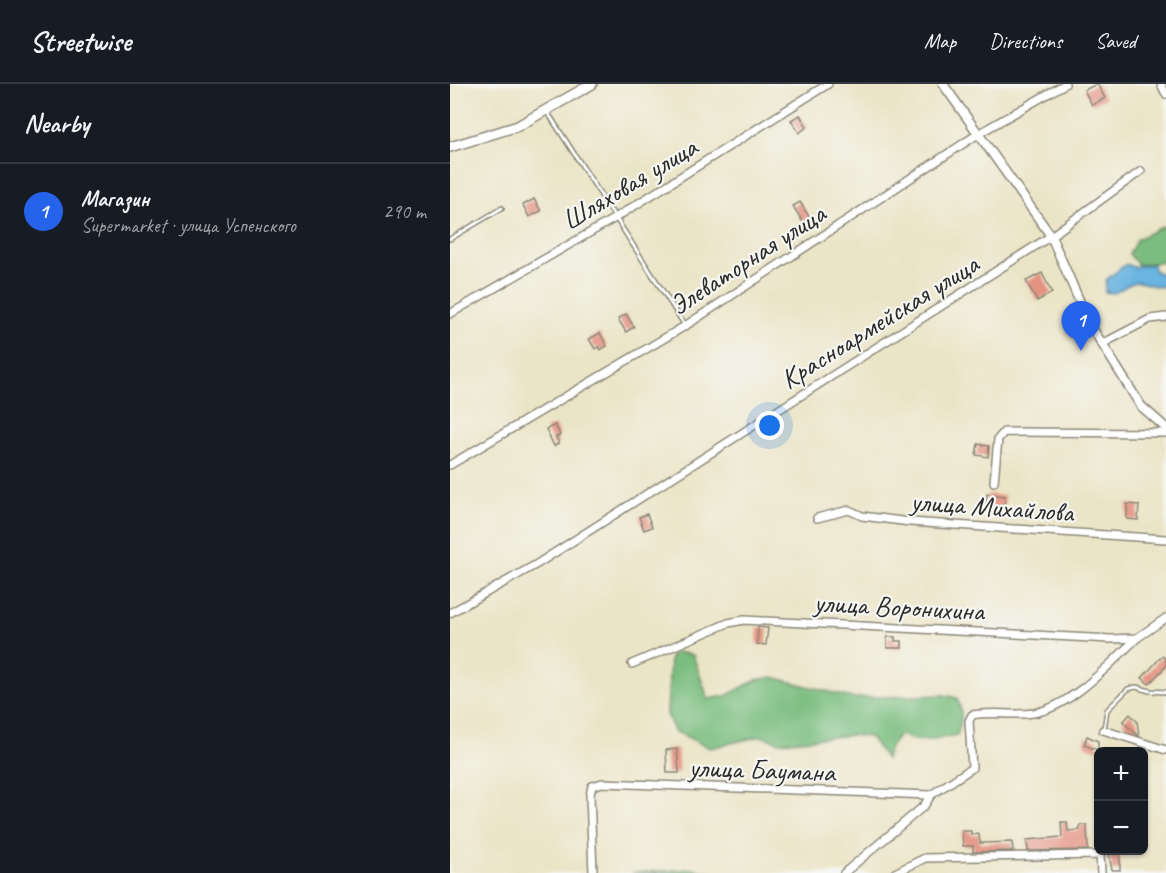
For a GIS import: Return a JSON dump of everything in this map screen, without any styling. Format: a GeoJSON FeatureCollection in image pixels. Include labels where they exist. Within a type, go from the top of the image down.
{"type":"FeatureCollection","features":[{"type":"Feature","properties":{"kind":"main road"},"geometry":{"type":"LineString","coordinates":[[450,147],[502,132],[547,111],[592,84]]}},
{"type":"Feature","properties":{"kind":"street","name":"Шляховая улица"},"geometry":{"type":"LineString","coordinates":[[450,314],[615,218],[828,84]]}},
{"type":"Feature","properties":{"kind":"street"},"geometry":{"type":"LineString","coordinates":[[943,84],[1051,236],[1089,323],[1141,406],[1166,428]]}},
{"type":"Feature","properties":{"kind":"street","name":"Элеваторная улица"},"geometry":{"type":"LineString","coordinates":[[450,465],[685,326],[978,134],[1065,84]]}},
{"type":"Feature","properties":{"kind":"street"},"geometry":{"type":"LineString","coordinates":[[1161,84],[1166,94]]}},
{"type":"Feature","properties":{"kind":"street","name":"Красноармейская улица"},"geometry":{"type":"LineString","coordinates":[[450,612],[537,564],[1051,236],[1142,171]]}},
{"type":"Feature","properties":{"kind":"street"},"geometry":{"type":"LineString","coordinates":[[1102,344],[1150,319],[1166,317]]}},
{"type":"Feature","properties":{"kind":"street"},"geometry":{"type":"LineString","coordinates":[[994,482],[998,439],[1004,432],[1166,433]]}},
{"type":"Feature","properties":{"kind":"street","name":"улица Михайлова"},"geometry":{"type":"LineString","coordinates":[[818,518],[849,510],[862,516],[910,522],[1166,539]]}},
{"type":"Feature","properties":{"kind":"street"},"geometry":{"type":"LineString","coordinates":[[844,873],[924,806],[931,795],[972,768],[969,721],[972,715],[1046,710],[1060,703],[1104,670],[1137,638],[1166,618]]}},
{"type":"Feature","properties":{"kind":"street","name":"улица Воронихина"},"geometry":{"type":"LineString","coordinates":[[632,664],[728,623],[744,620],[1111,639],[1137,638]]}},
{"type":"Feature","properties":{"kind":"street"},"geometry":{"type":"LineString","coordinates":[[1103,730],[1166,750]]}},
{"type":"Feature","properties":{"kind":"street","name":"улица Баумана"},"geometry":{"type":"LineString","coordinates":[[593,873],[590,795],[592,786],[602,783],[931,795]]}},
{"type":"Feature","properties":{"kind":"street"},"geometry":{"type":"LineString","coordinates":[[895,873],[925,858],[1100,855],[1101,873]]}},
{"type":"Feature","properties":{"kind":"lane"},"geometry":{"type":"LineString","coordinates":[[547,111],[685,326]]}},
{"type":"Feature","properties":{"kind":"lane"},"geometry":{"type":"LineString","coordinates":[[450,239],[502,208]]}},
{"type":"Feature","properties":{"kind":"lane"},"geometry":{"type":"LineString","coordinates":[[1103,730],[1107,710],[1128,689],[1136,687],[1145,691],[1166,692]]}},
{"type":"Feature","properties":{"kind":"green space"},"geometry":{"type":"Polygon","coordinates":[[[1166,225],[1166,261],[1138,265],[1129,254],[1137,239],[1166,225]]]}},
{"type":"Feature","properties":{"kind":"green space"},"geometry":{"type":"Polygon","coordinates":[[[676,652],[693,655],[708,699],[726,696],[756,680],[773,677],[852,698],[944,695],[957,698],[961,712],[960,725],[957,735],[935,739],[913,740],[900,734],[890,747],[886,759],[870,737],[853,735],[780,742],[761,736],[710,748],[674,731],[667,714],[670,657],[676,652]]]}},
{"type":"Feature","properties":{"kind":"green space"},"geometry":{"type":"Polygon","coordinates":[[[693,869],[710,873],[632,873],[693,869]]]}},
{"type":"Feature","properties":{"kind":"water"},"geometry":{"type":"Polygon","coordinates":[[[1126,264],[1133,267],[1153,264],[1154,270],[1166,277],[1166,287],[1137,282],[1115,293],[1105,292],[1106,280],[1126,264]]]}},
{"type":"Feature","properties":{"kind":"building"},"geometry":{"type":"Polygon","coordinates":[[[1097,84],[1105,98],[1092,105],[1084,90],[1097,84]]]}},
{"type":"Feature","properties":{"kind":"building"},"geometry":{"type":"Polygon","coordinates":[[[800,115],[807,127],[799,133],[791,120],[800,115]]]}},
{"type":"Feature","properties":{"kind":"building"},"geometry":{"type":"Polygon","coordinates":[[[534,199],[541,211],[529,217],[523,205],[534,199]]]}},
{"type":"Feature","properties":{"kind":"building"},"geometry":{"type":"Polygon","coordinates":[[[800,202],[810,218],[803,222],[793,206],[800,202]]]}},
{"type":"Feature","properties":{"kind":"building"},"geometry":{"type":"Polygon","coordinates":[[[1042,273],[1052,293],[1037,301],[1026,281],[1042,273]]]}},
{"type":"Feature","properties":{"kind":"building"},"geometry":{"type":"Polygon","coordinates":[[[626,314],[634,327],[626,332],[618,319],[626,314]]]}},
{"type":"Feature","properties":{"kind":"building"},"geometry":{"type":"Polygon","coordinates":[[[600,333],[607,346],[600,350],[599,346],[595,349],[589,339],[600,333]]]}},
{"type":"Feature","properties":{"kind":"building"},"geometry":{"type":"Polygon","coordinates":[[[555,425],[560,435],[556,437],[559,443],[554,446],[546,429],[555,425]]]}},
{"type":"Feature","properties":{"kind":"building"},"geometry":{"type":"Polygon","coordinates":[[[978,444],[989,446],[988,457],[976,455],[978,444]]]}},
{"type":"Feature","properties":{"kind":"building"},"geometry":{"type":"Polygon","coordinates":[[[987,494],[1005,496],[1004,512],[985,511],[987,494]]]}},
{"type":"Feature","properties":{"kind":"building"},"geometry":{"type":"Polygon","coordinates":[[[1127,504],[1139,505],[1138,520],[1127,519],[1127,504]]]}},
{"type":"Feature","properties":{"kind":"building"},"geometry":{"type":"Polygon","coordinates":[[[647,514],[652,527],[644,530],[639,517],[647,514]]]}},
{"type":"Feature","properties":{"kind":"building"},"geometry":{"type":"Polygon","coordinates":[[[758,627],[768,628],[766,645],[757,644],[758,627]]]}},
{"type":"Feature","properties":{"kind":"building"},"geometry":{"type":"Polygon","coordinates":[[[887,637],[895,637],[895,641],[902,641],[902,648],[887,648],[887,637]]]}},
{"type":"Feature","properties":{"kind":"building"},"geometry":{"type":"Polygon","coordinates":[[[1162,656],[1166,659],[1166,666],[1149,684],[1142,678],[1162,656]]]}},
{"type":"Feature","properties":{"kind":"building"},"geometry":{"type":"Polygon","coordinates":[[[1130,714],[1137,721],[1139,736],[1123,722],[1130,714]]]}},
{"type":"Feature","properties":{"kind":"building"},"geometry":{"type":"Polygon","coordinates":[[[1087,736],[1098,741],[1098,747],[1094,749],[1084,745],[1087,736]]]}},
{"type":"Feature","properties":{"kind":"building"},"geometry":{"type":"Polygon","coordinates":[[[677,749],[679,773],[667,773],[666,750],[677,749]]]}},
{"type":"Feature","properties":{"kind":"building"},"geometry":{"type":"Polygon","coordinates":[[[1061,822],[1067,822],[1068,831],[1080,830],[1080,825],[1087,825],[1088,850],[1028,851],[1027,840],[1062,837],[1061,822]]]}},
{"type":"Feature","properties":{"kind":"building"},"geometry":{"type":"Polygon","coordinates":[[[962,831],[971,831],[971,835],[979,834],[980,843],[1012,842],[1013,851],[973,852],[973,846],[963,846],[962,831]]]}},
{"type":"Feature","properties":{"kind":"building"},"geometry":{"type":"Polygon","coordinates":[[[1109,855],[1120,855],[1120,870],[1112,870],[1109,855]]]}},
{"type":"Feature","properties":{"kind":"place","name":"Магазин"},"geometry":{"type":"Point","coordinates":[1081,351]}}]}
